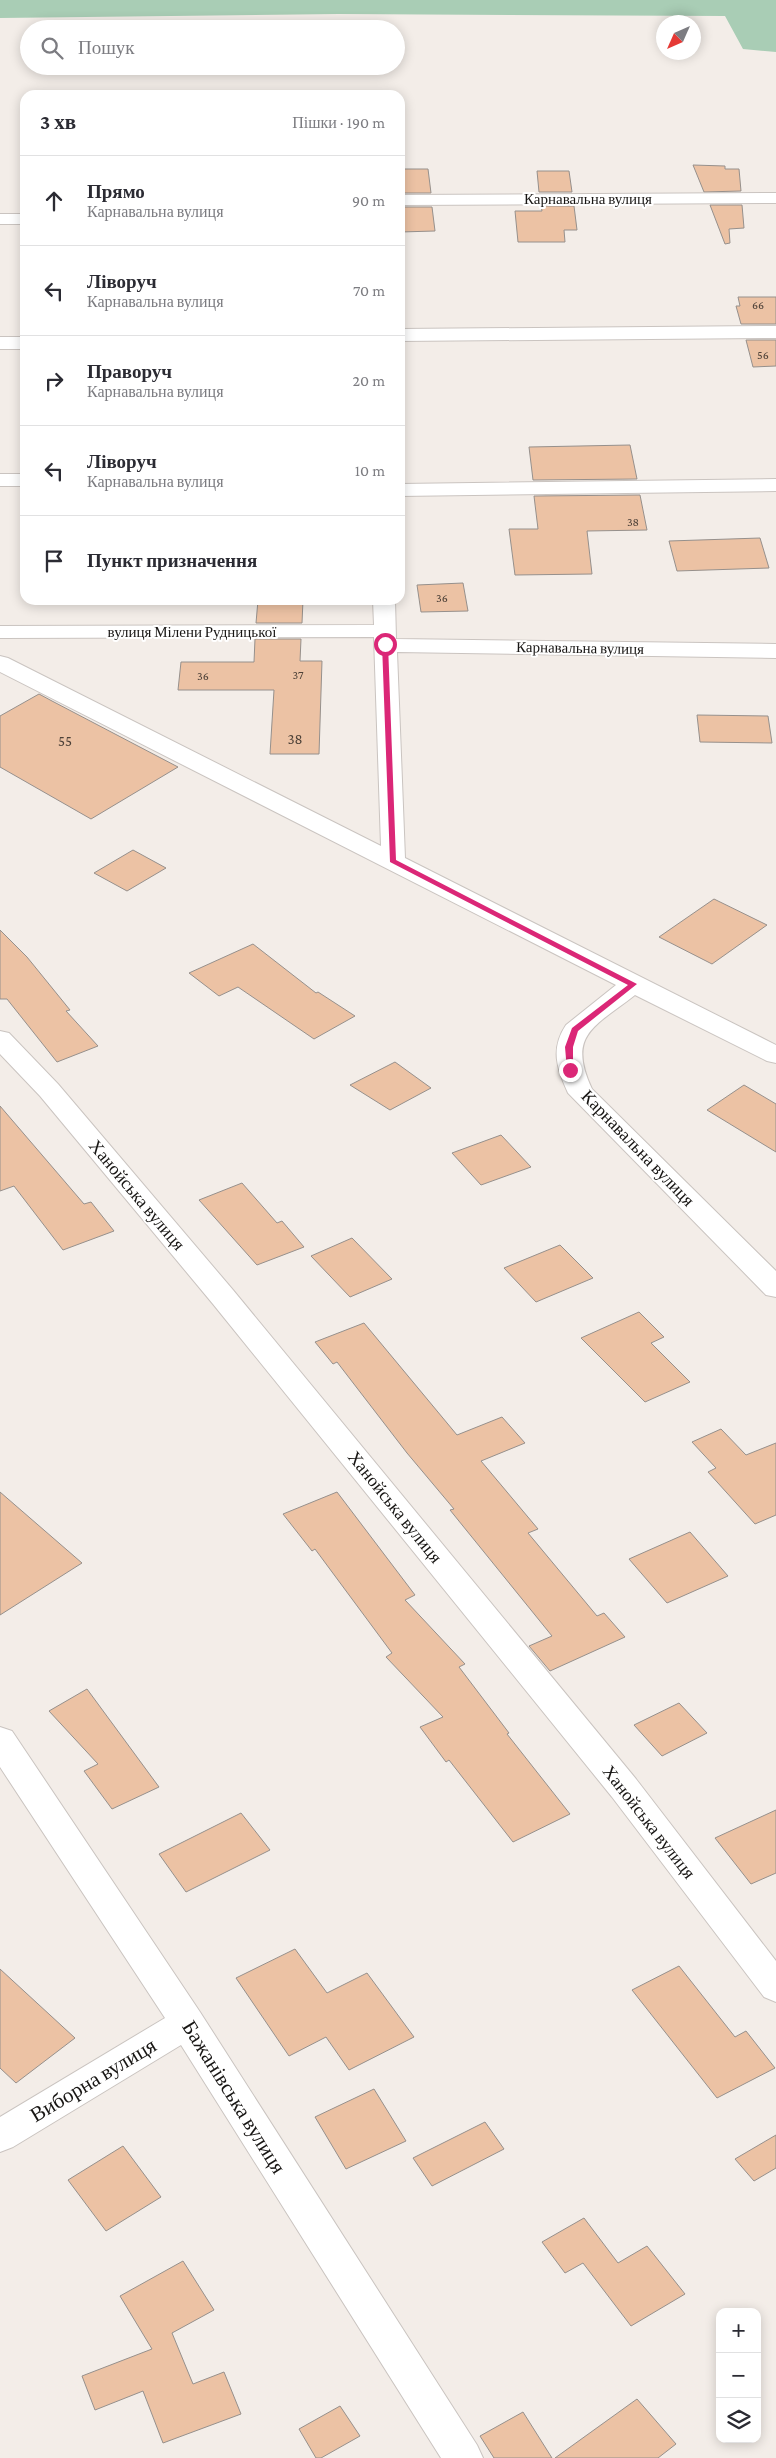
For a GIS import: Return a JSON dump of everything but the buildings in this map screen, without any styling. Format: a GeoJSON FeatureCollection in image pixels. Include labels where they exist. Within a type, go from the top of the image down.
{"type":"FeatureCollection","features":[{"type":"Feature","properties":{"kind":"street","name":"Карнавальна вулиця"},"geometry":{"type":"LineString","coordinates":[[405,200],[776,198]]}},
{"type":"Feature","properties":{"kind":"street"},"geometry":{"type":"LineString","coordinates":[[0,220],[20,219]]}},
{"type":"Feature","properties":{"kind":"street"},"geometry":{"type":"LineString","coordinates":[[405,335],[776,332]]}},
{"type":"Feature","properties":{"kind":"street"},"geometry":{"type":"LineString","coordinates":[[0,343],[20,343]]}},
{"type":"Feature","properties":{"kind":"street"},"geometry":{"type":"LineString","coordinates":[[0,480],[20,480]]}},
{"type":"Feature","properties":{"kind":"street"},"geometry":{"type":"LineString","coordinates":[[405,490],[776,485]]}},
{"type":"Feature","properties":{"kind":"street"},"geometry":{"type":"LineString","coordinates":[[384,605],[393,861]]}},
{"type":"Feature","properties":{"kind":"street","name":"вулиця Мілени Рудницької"},"geometry":{"type":"LineString","coordinates":[[0,632],[385,638]]}},
{"type":"Feature","properties":{"kind":"street","name":"Карнавальна вулиця"},"geometry":{"type":"LineString","coordinates":[[385,638],[776,651]]}},
{"type":"Feature","properties":{"kind":"street"},"geometry":{"type":"LineString","coordinates":[[0,663],[776,1055]]}},
{"type":"Feature","properties":{"kind":"street","name":"Карнавальна вулиця"},"geometry":{"type":"LineString","coordinates":[[634,984],[575,1030],[569,1047],[570,1070],[581,1093],[776,1288]]}},
{"type":"Feature","properties":{"kind":"street","name":"Ханойська вулиця"},"geometry":{"type":"LineString","coordinates":[[0,1039],[48,1090],[223,1296],[624,1788],[776,1987]]}},
{"type":"Feature","properties":{"kind":"street","name":"Бажанівська вулиця"},"geometry":{"type":"LineString","coordinates":[[0,1740],[186,2023],[462,2458]]}},
{"type":"Feature","properties":{"kind":"street","name":"Виборна вулиця"},"geometry":{"type":"LineString","coordinates":[[0,2136],[186,2023]]}},
{"type":"Feature","properties":{"kind":"green space"},"geometry":{"type":"Polygon","coordinates":[[[0,0],[776,0],[776,52],[743,49],[725,16],[339,14],[0,18],[0,0]]]}},
{"type":"Feature","properties":{"kind":"route"},"geometry":{"type":"LineString","coordinates":[[385,644],[393,861],[634,984],[592,1014],[575,1030],[569,1047],[570,1070]]}}]}
